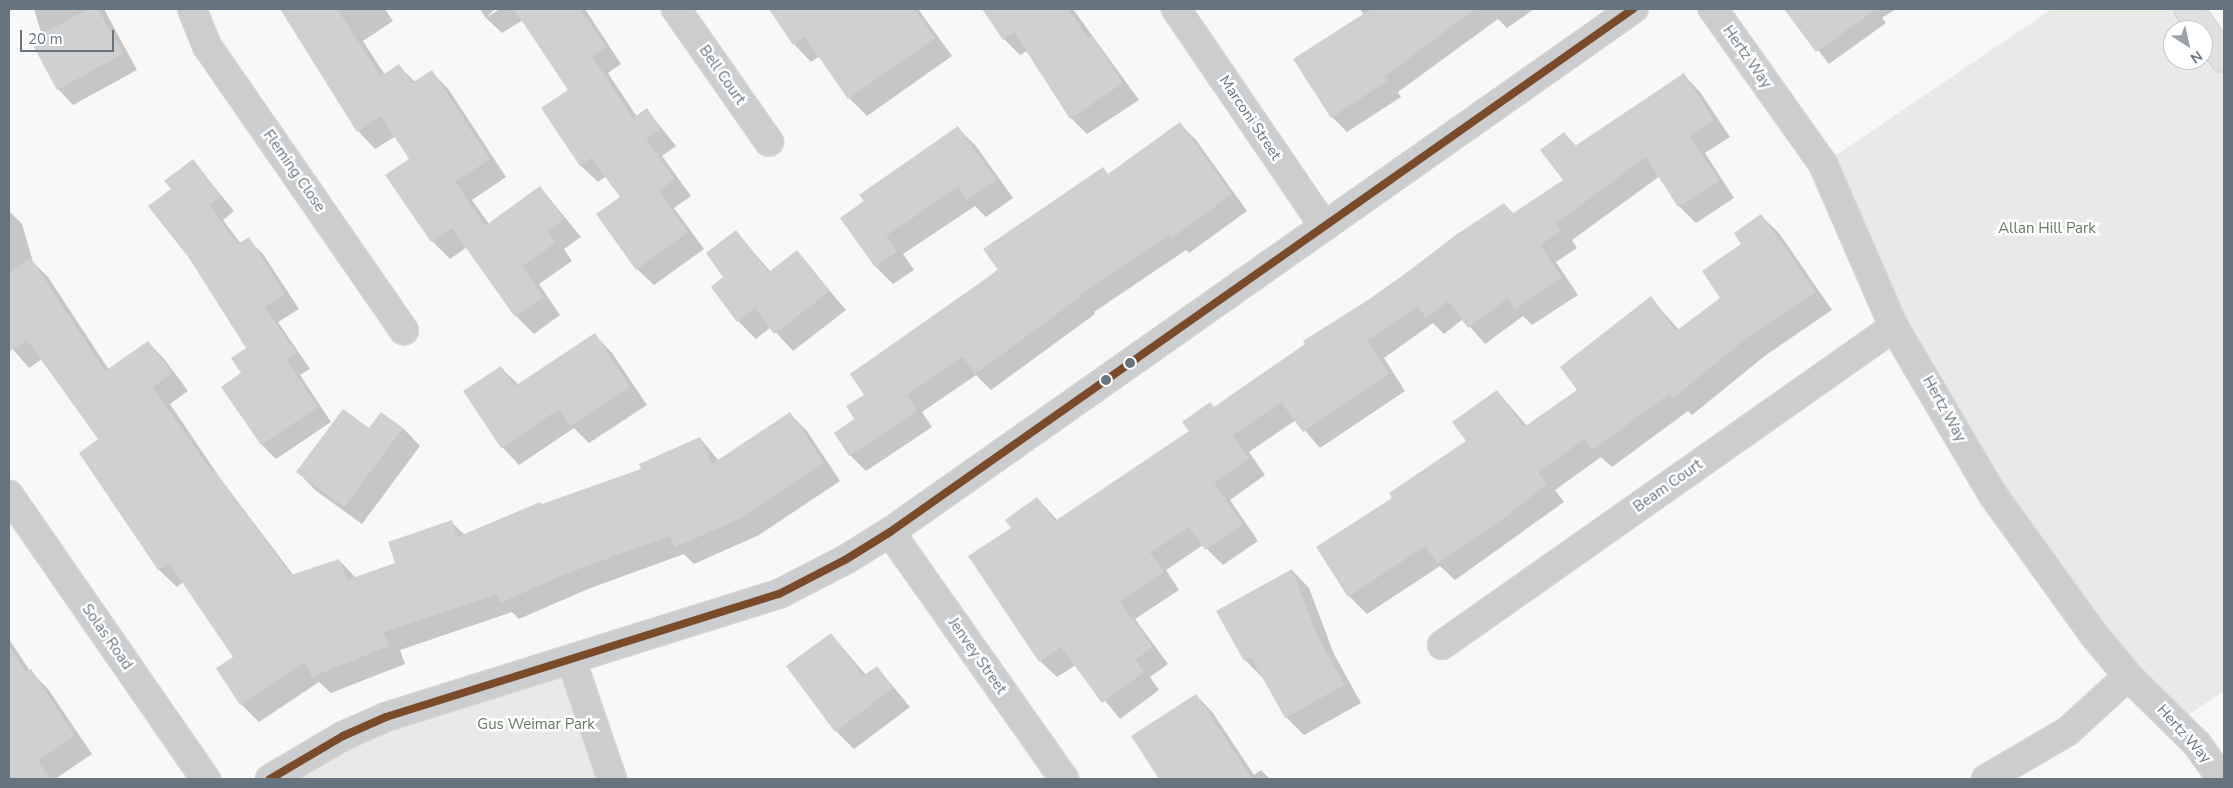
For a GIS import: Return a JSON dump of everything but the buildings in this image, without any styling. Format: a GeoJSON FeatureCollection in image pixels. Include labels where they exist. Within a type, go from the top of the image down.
{"type":"FeatureCollection","features":[{"type":"Feature","properties":{"kind":"main road"},"geometry":{"type":"LineString","coordinates":[[2190,9],[2224,58]]}},
{"type":"Feature","properties":{"kind":"street","name":"Fleming Close"},"geometry":{"type":"LineString","coordinates":[[192,9],[207,46],[404,330]]}},
{"type":"Feature","properties":{"kind":"street","name":"Bell Court"},"geometry":{"type":"LineString","coordinates":[[676,9],[769,142]]}},
{"type":"Feature","properties":{"kind":"street","name":"Marconi Street"},"geometry":{"type":"LineString","coordinates":[[1176,9],[1324,226]]}},
{"type":"Feature","properties":{"kind":"street"},"geometry":{"type":"LineString","coordinates":[[270,779],[343,736],[386,717],[780,594],[890,532],[1633,9]]}},
{"type":"Feature","properties":{"kind":"street","name":"Hertz Way"},"geometry":{"type":"LineString","coordinates":[[1713,9],[1823,164],[1894,327],[1993,495],[2060,591],[2128,676],[2197,744],[2222,779]]}},
{"type":"Feature","properties":{"kind":"street","name":"Beam Court"},"geometry":{"type":"LineString","coordinates":[[1442,645],[1894,327]]}},
{"type":"Feature","properties":{"kind":"street","name":"Solas Road"},"geometry":{"type":"LineString","coordinates":[[9,495],[206,779]]}},
{"type":"Feature","properties":{"kind":"street","name":"Jenvey Street"},"geometry":{"type":"LineString","coordinates":[[890,532],[1064,779]]}},
{"type":"Feature","properties":{"kind":"street"},"geometry":{"type":"LineString","coordinates":[[571,660],[612,779]]}},
{"type":"Feature","properties":{"kind":"street"},"geometry":{"type":"LineString","coordinates":[[1986,779],[2068,731],[2128,676]]}},
{"type":"Feature","properties":{"kind":"green space","name":"Allan Hill Park"},"geometry":{"type":"Polygon","coordinates":[[[2052,9],[2189,9],[2197,20],[2163,20],[2163,70],[2213,70],[2213,43],[2224,58],[2224,691],[2176,723],[1993,495],[1823,164],[2052,9]]]}},
{"type":"Feature","properties":{"kind":"green space","name":"Gus Weimar Park"},"geometry":{"type":"Polygon","coordinates":[[[571,659],[612,779],[270,779],[343,736],[571,659]]]}},
{"type":"Feature","properties":{"kind":"transit line"},"geometry":{"type":"LineString","coordinates":[[270,779],[343,736],[386,717],[779,594],[845,560],[890,532],[1633,9]]}}]}
